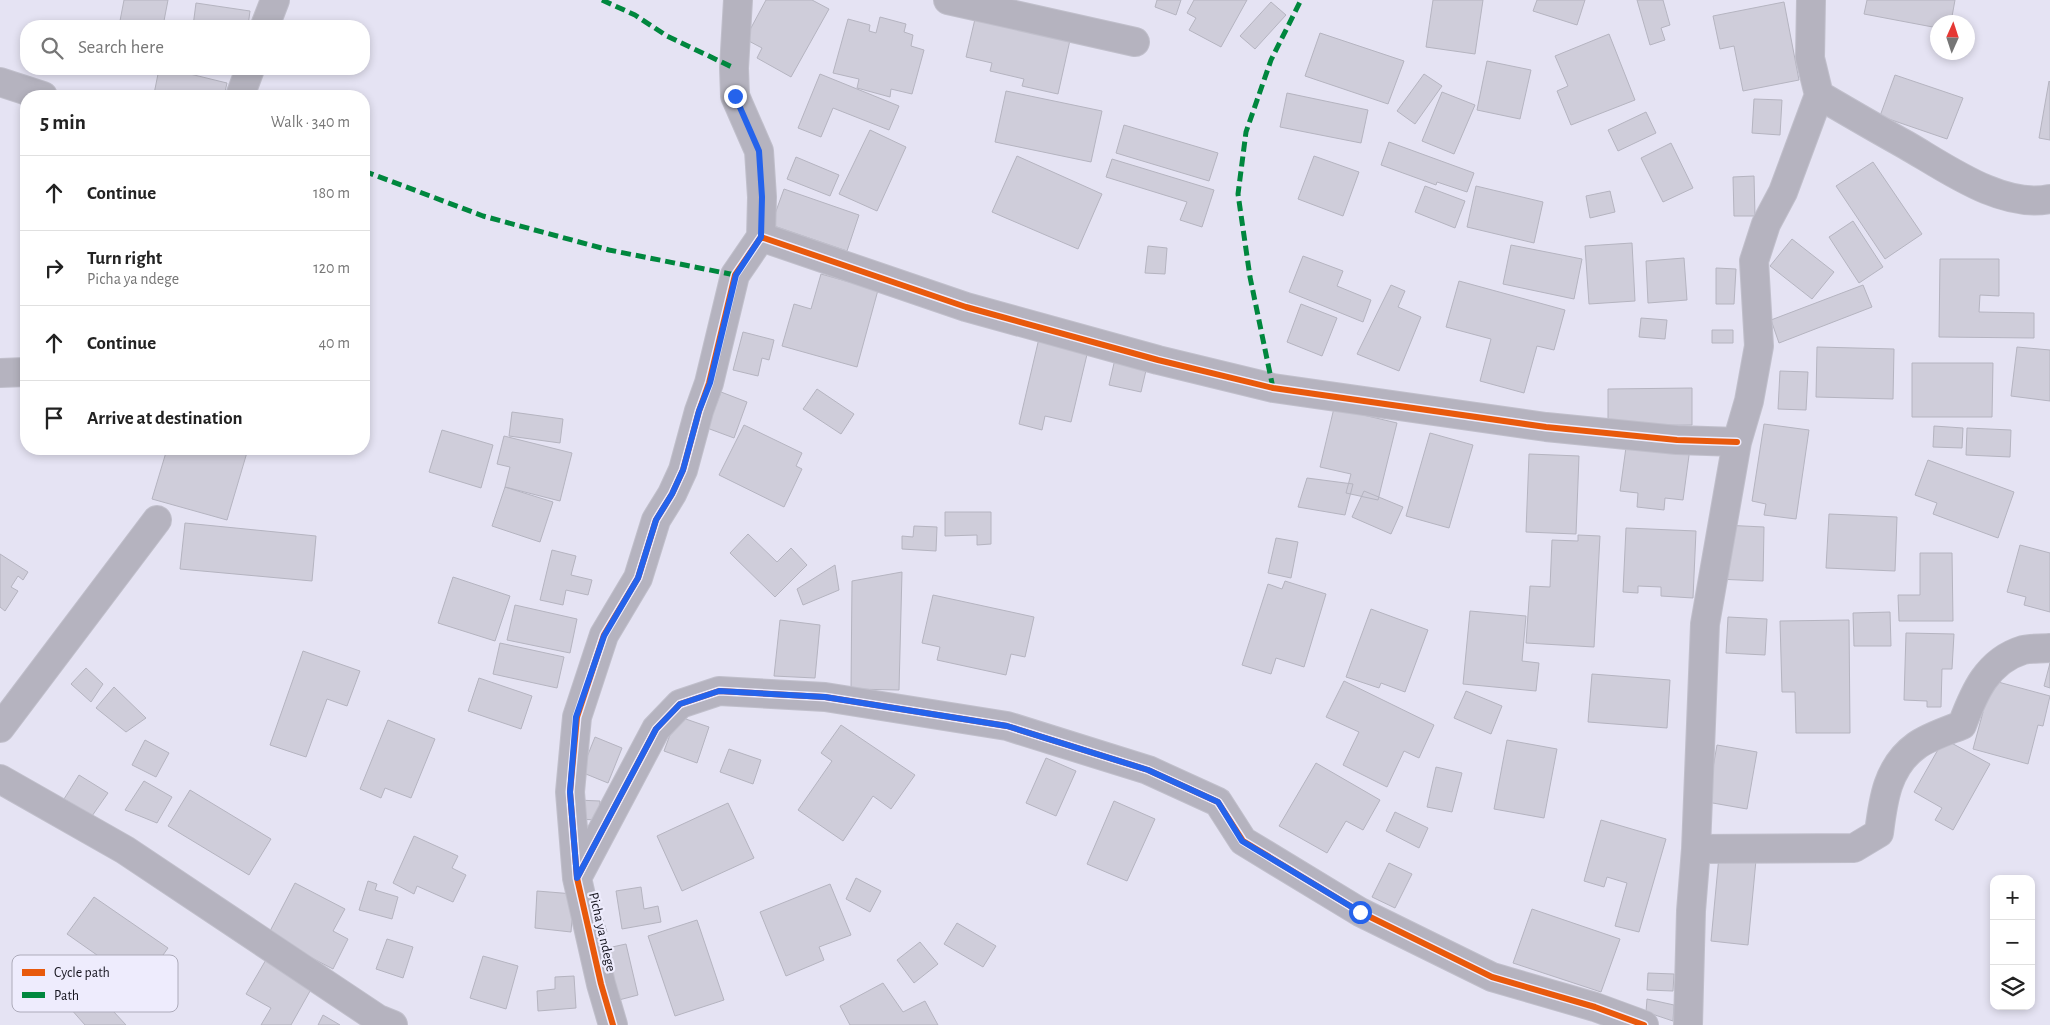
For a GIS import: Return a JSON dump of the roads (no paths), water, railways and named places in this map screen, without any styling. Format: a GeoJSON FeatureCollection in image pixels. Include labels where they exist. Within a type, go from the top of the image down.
{"type":"FeatureCollection","features":[{"type":"Feature","properties":{"kind":"street"},"geometry":{"type":"LineString","coordinates":[[267,20],[275,0]]}},
{"type":"Feature","properties":{"kind":"street"},"geometry":{"type":"LineString","coordinates":[[738,0],[734,68],[735,96],[759,151],[762,197],[761,237],[966,307],[1158,360],[1273,388],[1546,427],[1677,440],[1737,442]]}},
{"type":"Feature","properties":{"kind":"street"},"geometry":{"type":"LineString","coordinates":[[948,0],[1135,42]]}},
{"type":"Feature","properties":{"kind":"street"},"geometry":{"type":"LineString","coordinates":[[1688,1025],[1691,911],[1696,849],[1705,624],[1737,442],[1750,401],[1759,346],[1754,261],[1766,224],[1783,192],[1820,96],[1810,58],[1811,0]]}},
{"type":"Feature","properties":{"kind":"street"},"geometry":{"type":"LineString","coordinates":[[242,90],[248,75]]}},
{"type":"Feature","properties":{"kind":"street"},"geometry":{"type":"LineString","coordinates":[[0,82],[25,90]]}},
{"type":"Feature","properties":{"kind":"street"},"geometry":{"type":"LineString","coordinates":[[1820,96],[1973,184],[2014,198],[2040,201],[2050,199]]}},
{"type":"Feature","properties":{"kind":"street","name":"Picha ya ndege"},"geometry":{"type":"LineString","coordinates":[[612,1025],[577,878],[570,792],[576,717],[604,636],[638,578],[656,520],[672,494],[683,470],[699,411],[710,383],[736,275],[761,237]]}},
{"type":"Feature","properties":{"kind":"street"},"geometry":{"type":"LineString","coordinates":[[0,373],[20,372]]}},
{"type":"Feature","properties":{"kind":"street"},"geometry":{"type":"LineString","coordinates":[[0,728],[157,520]]}},
{"type":"Feature","properties":{"kind":"street"},"geometry":{"type":"LineString","coordinates":[[1696,849],[1854,848],[1879,834],[1883,802],[1893,770],[1916,746],[1962,725],[1976,688],[1993,666],[2023,650],[2050,648]]}},
{"type":"Feature","properties":{"kind":"street"},"geometry":{"type":"LineString","coordinates":[[577,878],[656,729],[680,704],[719,691],[825,697],[1007,726],[1148,770],[1218,802],[1242,841],[1360,912],[1492,977],[1595,1007],[1644,1025]]}},
{"type":"Feature","properties":{"kind":"street"},"geometry":{"type":"LineString","coordinates":[[0,779],[125,850],[378,1020],[393,1025]]}}]}
